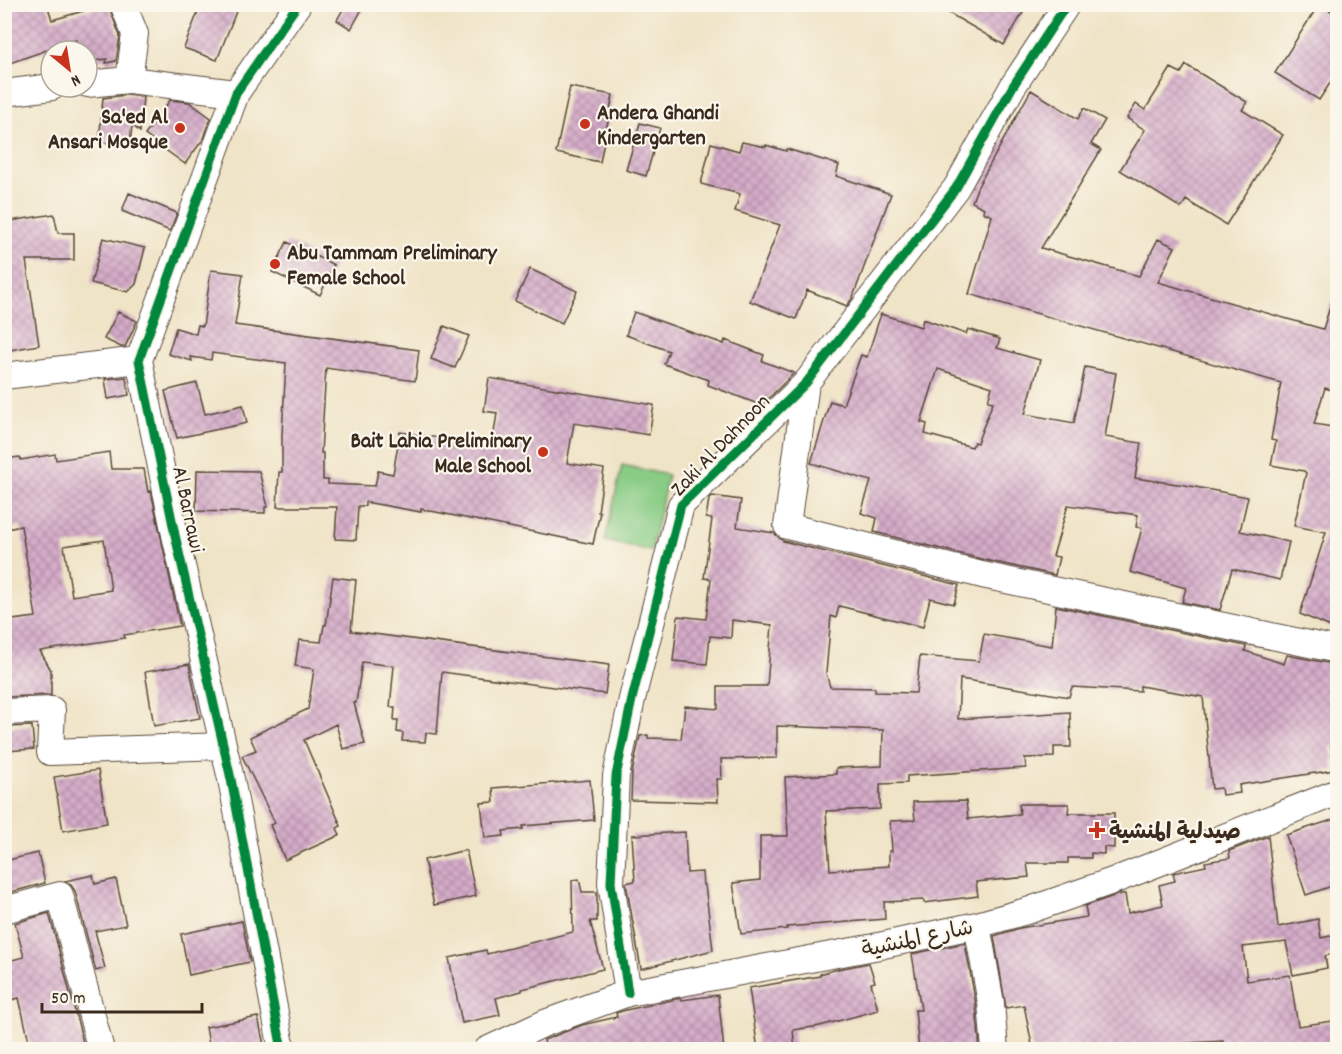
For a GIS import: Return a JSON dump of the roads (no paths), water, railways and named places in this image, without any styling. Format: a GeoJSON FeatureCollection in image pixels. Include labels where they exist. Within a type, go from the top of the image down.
{"type":"FeatureCollection","features":[{"type":"Feature","properties":{"kind":"street"},"geometry":{"type":"LineString","coordinates":[[123,4],[135,34],[129,80]]}},
{"type":"Feature","properties":{"kind":"street"},"geometry":{"type":"LineString","coordinates":[[4,376],[139,360],[236,93],[298,4]]}},
{"type":"Feature","properties":{"kind":"street","name":"Zaki Al Dahnoon"},"geometry":{"type":"LineString","coordinates":[[628,993],[611,884],[616,776],[632,699],[681,505],[806,384],[956,188],[1013,86],[1067,4]]}},
{"type":"Feature","properties":{"kind":"street"},"geometry":{"type":"LineString","coordinates":[[99,83],[129,80],[236,93]]}},
{"type":"Feature","properties":{"kind":"street"},"geometry":{"type":"LineString","coordinates":[[4,93],[39,89]]}},
{"type":"Feature","properties":{"kind":"street","name":"Al Barrawi"},"geometry":{"type":"LineString","coordinates":[[139,360],[175,535],[223,746],[282,1050]]}},
{"type":"Feature","properties":{"kind":"street"},"geometry":{"type":"LineString","coordinates":[[806,384],[787,526],[982,575],[1338,650]]}},
{"type":"Feature","properties":{"kind":"street"},"geometry":{"type":"LineString","coordinates":[[4,712],[52,710],[50,752],[223,746]]}},
{"type":"Feature","properties":{"kind":"street","name":"شارع المنشية"},"geometry":{"type":"LineString","coordinates":[[487,1050],[545,1023],[628,993],[874,947],[976,925],[1030,910],[1107,883],[1338,792]]}},
{"type":"Feature","properties":{"kind":"street"},"geometry":{"type":"LineString","coordinates":[[4,909],[60,895],[101,1050]]}},
{"type":"Feature","properties":{"kind":"street"},"geometry":{"type":"LineString","coordinates":[[976,925],[991,1003],[995,1050]]}},
{"type":"Feature","properties":{"kind":"place","name":"Andera Ghandi Kindergarten"},"geometry":{"type":"Point","coordinates":[585,124]}},
{"type":"Feature","properties":{"kind":"place","name":"Sa'ed Al Ansari Mosque"},"geometry":{"type":"Point","coordinates":[180,128]}},
{"type":"Feature","properties":{"kind":"place","name":"Abu Tammam Preliminary Female School"},"geometry":{"type":"Point","coordinates":[275,264]}},
{"type":"Feature","properties":{"kind":"place","name":"Bait Lahia Preliminary Male School"},"geometry":{"type":"Point","coordinates":[543,452]}},
{"type":"Feature","properties":{"kind":"place","name":"صيدلية المنشية"},"geometry":{"type":"Point","coordinates":[1097,830]}}]}
